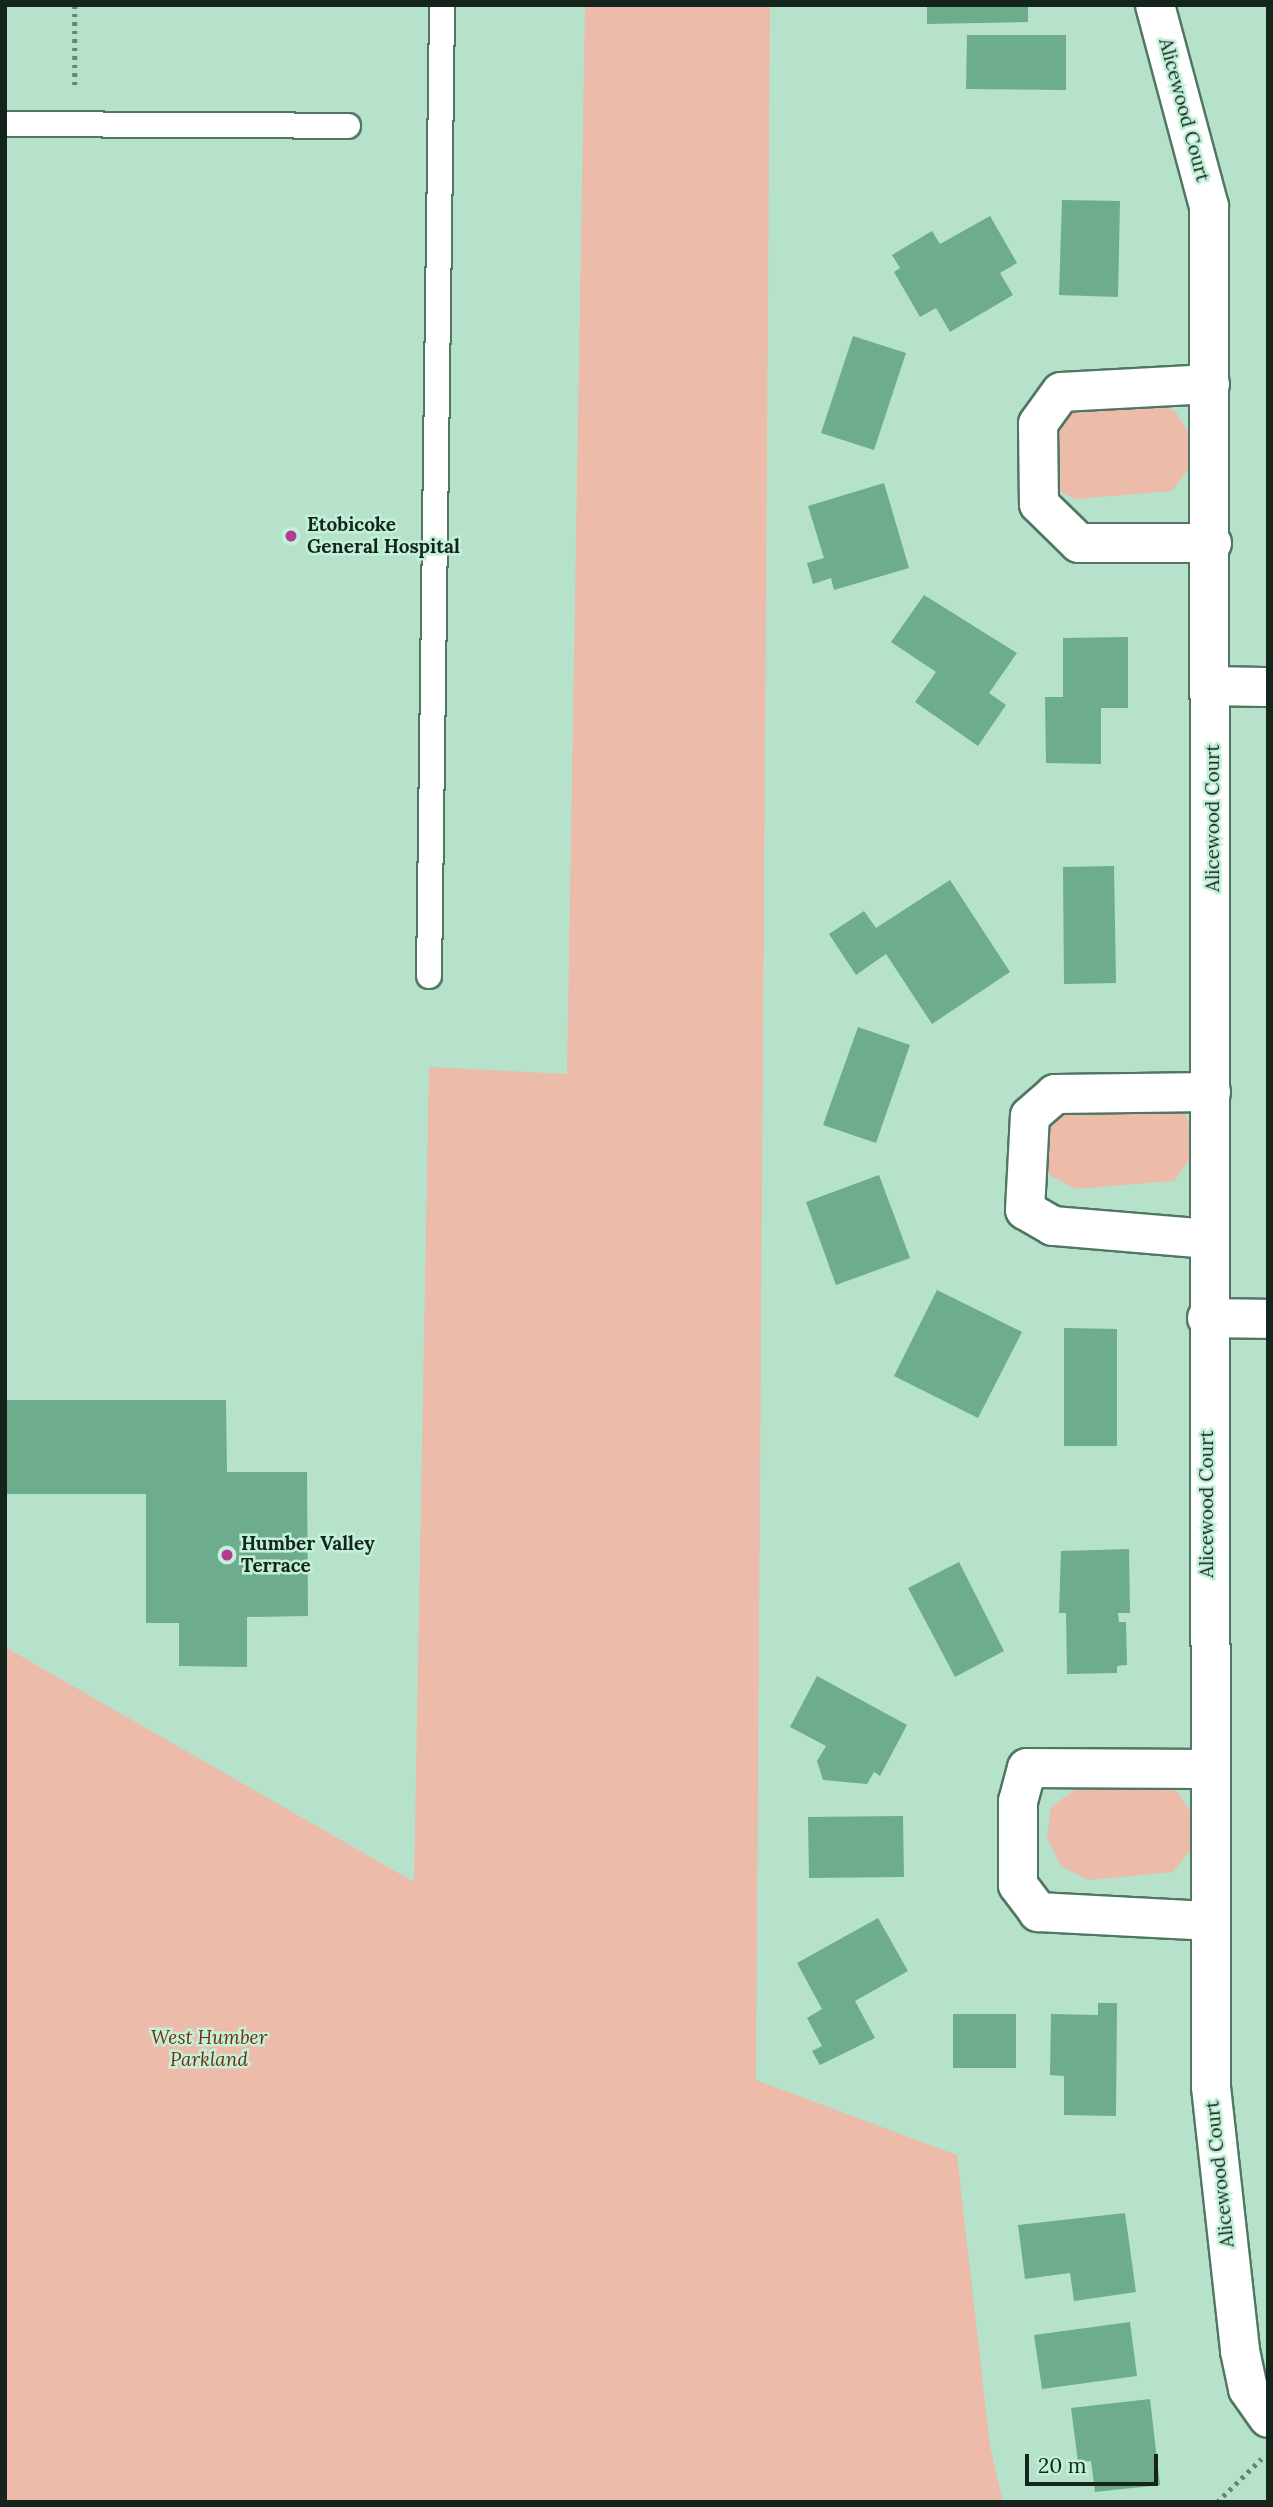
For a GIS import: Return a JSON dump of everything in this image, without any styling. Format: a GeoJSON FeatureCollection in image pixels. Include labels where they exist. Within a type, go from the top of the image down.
{"type":"FeatureCollection","features":[{"type":"Feature","properties":{"kind":"street","name":"Alicewood Court"},"geometry":{"type":"LineString","coordinates":[[1155,5],[1209,206],[1214,686],[1207,1318],[1207,1769],[1211,2087],[1234,2306],[1248,2389],[1268,2418]]}},
{"type":"Feature","properties":{"kind":"street"},"geometry":{"type":"LineString","coordinates":[[1210,384],[1060,392],[1038,424],[1039,505],[1079,543],[1212,543]]}},
{"type":"Feature","properties":{"kind":"street"},"geometry":{"type":"LineString","coordinates":[[1214,686],[1268,687]]}},
{"type":"Feature","properties":{"kind":"street"},"geometry":{"type":"LineString","coordinates":[[1209,1239],[1053,1226],[1025,1210],[1030,1116],[1055,1094],[1211,1092]]}},
{"type":"Feature","properties":{"kind":"street"},"geometry":{"type":"LineString","coordinates":[[1207,1318],[1268,1319]]}},
{"type":"Feature","properties":{"kind":"street"},"geometry":{"type":"LineString","coordinates":[[1207,1769],[1027,1768],[1018,1801],[1018,1885],[1038,1912],[1208,1921]]}},
{"type":"Feature","properties":{"kind":"lane"},"geometry":{"type":"LineString","coordinates":[[429,976],[442,5]]}},
{"type":"Feature","properties":{"kind":"lane"},"geometry":{"type":"LineString","coordinates":[[5,124],[348,125]]}},
{"type":"Feature","properties":{"kind":"path"},"geometry":{"type":"LineString","coordinates":[[75,5],[75,124]]}},
{"type":"Feature","properties":{"kind":"path"},"geometry":{"type":"LineString","coordinates":[[1217,2502],[1268,2452]]}},
{"type":"Feature","properties":{"kind":"green space","name":"West Humber Parkland"},"geometry":{"type":"Polygon","coordinates":[[[585,5],[770,5],[756,2080],[957,2155],[990,2446],[1003,2502],[5,2502],[5,1647],[414,1882],[429,1067],[567,1074],[585,5]]]}},
{"type":"Feature","properties":{"kind":"green space"},"geometry":{"type":"Polygon","coordinates":[[[1080,399],[1146,399],[1175,411],[1191,436],[1190,467],[1172,491],[1076,499],[1049,487],[1038,430],[1080,399]]]}},
{"type":"Feature","properties":{"kind":"green space"},"geometry":{"type":"Polygon","coordinates":[[[1082,1089],[1176,1101],[1192,1126],[1192,1156],[1174,1181],[1076,1189],[1049,1175],[1035,1148],[1039,1118],[1082,1089]]]}},
{"type":"Feature","properties":{"kind":"green space"},"geometry":{"type":"Polygon","coordinates":[[[1090,1779],[1150,1779],[1178,1792],[1194,1818],[1192,1848],[1173,1872],[1088,1880],[1061,1866],[1047,1838],[1051,1807],[1090,1779]]]}},
{"type":"Feature","properties":{"kind":"building"},"geometry":{"type":"Polygon","coordinates":[[[927,5],[1028,5],[1028,22],[927,24],[927,5]]]}},
{"type":"Feature","properties":{"kind":"building"},"geometry":{"type":"Polygon","coordinates":[[[967,35],[1066,35],[1066,90],[966,89],[967,35]]]}},
{"type":"Feature","properties":{"kind":"building"},"geometry":{"type":"Polygon","coordinates":[[[1062,200],[1120,201],[1118,297],[1059,295],[1062,200]]]}},
{"type":"Feature","properties":{"kind":"building"},"geometry":{"type":"Polygon","coordinates":[[[990,216],[1017,263],[1000,273],[1013,295],[950,332],[936,308],[920,317],[894,272],[900,268],[892,255],[932,231],[940,244],[990,216]]]}},
{"type":"Feature","properties":{"kind":"building"},"geometry":{"type":"Polygon","coordinates":[[[853,336],[906,353],[874,450],[821,433],[853,336]]]}},
{"type":"Feature","properties":{"kind":"building"},"geometry":{"type":"Polygon","coordinates":[[[884,483],[909,568],[834,590],[831,578],[813,584],[807,563],[824,558],[808,506],[884,483]]]}},
{"type":"Feature","properties":{"kind":"building"},"geometry":{"type":"Polygon","coordinates":[[[924,595],[1017,653],[989,693],[1006,705],[978,746],[915,702],[936,672],[891,642],[924,595]]]}},
{"type":"Feature","properties":{"kind":"building"},"geometry":{"type":"Polygon","coordinates":[[[1128,637],[1128,708],[1101,708],[1101,764],[1046,763],[1045,697],[1063,697],[1063,638],[1128,637]]]}},
{"type":"Feature","properties":{"kind":"building"},"geometry":{"type":"Polygon","coordinates":[[[1114,866],[1116,983],[1064,984],[1063,867],[1114,866]]]}},
{"type":"Feature","properties":{"kind":"building"},"geometry":{"type":"Polygon","coordinates":[[[950,880],[1010,972],[932,1024],[886,954],[856,975],[829,934],[864,911],[876,928],[950,880]]]}},
{"type":"Feature","properties":{"kind":"building"},"geometry":{"type":"Polygon","coordinates":[[[858,1027],[910,1045],[876,1143],[823,1125],[858,1027]]]}},
{"type":"Feature","properties":{"kind":"building"},"geometry":{"type":"Polygon","coordinates":[[[879,1175],[910,1258],[836,1285],[806,1202],[879,1175]]]}},
{"type":"Feature","properties":{"kind":"building"},"geometry":{"type":"Polygon","coordinates":[[[937,1290],[1022,1332],[978,1418],[894,1376],[937,1290]]]}},
{"type":"Feature","properties":{"kind":"building"},"geometry":{"type":"Polygon","coordinates":[[[1064,1328],[1117,1329],[1117,1446],[1064,1446],[1064,1328]]]}},
{"type":"Feature","properties":{"kind":"building","name":"Humber Valley Terrace"},"geometry":{"type":"Polygon","coordinates":[[[5,1400],[226,1400],[227,1472],[307,1472],[308,1616],[247,1617],[247,1667],[179,1666],[179,1623],[146,1623],[146,1494],[5,1494],[5,1400]]]}},
{"type":"Feature","properties":{"kind":"building"},"geometry":{"type":"Polygon","coordinates":[[[1129,1549],[1130,1613],[1118,1613],[1119,1622],[1126,1622],[1127,1665],[1117,1666],[1117,1673],[1067,1674],[1066,1613],[1059,1613],[1061,1551],[1129,1549]]]}},
{"type":"Feature","properties":{"kind":"building"},"geometry":{"type":"Polygon","coordinates":[[[959,1562],[1004,1651],[955,1677],[908,1588],[959,1562]]]}},
{"type":"Feature","properties":{"kind":"building"},"geometry":{"type":"Polygon","coordinates":[[[817,1676],[907,1725],[880,1776],[874,1772],[867,1784],[823,1780],[817,1761],[826,1746],[790,1727],[817,1676]]]}},
{"type":"Feature","properties":{"kind":"building"},"geometry":{"type":"Polygon","coordinates":[[[903,1816],[904,1877],[809,1878],[808,1817],[903,1816]]]}},
{"type":"Feature","properties":{"kind":"building"},"geometry":{"type":"Polygon","coordinates":[[[878,1918],[908,1971],[855,2001],[875,2038],[820,2065],[812,2051],[822,2046],[807,2018],[822,2009],[797,1963],[878,1918]]]}},
{"type":"Feature","properties":{"kind":"building"},"geometry":{"type":"Polygon","coordinates":[[[1098,2003],[1117,2003],[1116,2116],[1064,2115],[1064,2076],[1050,2075],[1051,2014],[1098,2015],[1098,2003]]]}},
{"type":"Feature","properties":{"kind":"building"},"geometry":{"type":"Polygon","coordinates":[[[953,2014],[1016,2014],[1016,2068],[953,2068],[953,2014]]]}},
{"type":"Feature","properties":{"kind":"building"},"geometry":{"type":"Polygon","coordinates":[[[1125,2213],[1136,2292],[1074,2301],[1070,2273],[1025,2279],[1018,2225],[1125,2213]]]}},
{"type":"Feature","properties":{"kind":"building"},"geometry":{"type":"Polygon","coordinates":[[[1130,2322],[1137,2376],[1042,2389],[1034,2335],[1130,2322]]]}},
{"type":"Feature","properties":{"kind":"building"},"geometry":{"type":"Polygon","coordinates":[[[1150,2399],[1160,2485],[1095,2492],[1091,2461],[1078,2462],[1071,2408],[1150,2399]]]}},
{"type":"Feature","properties":{"kind":"place","name":"Etobicoke General Hospital"},"geometry":{"type":"Point","coordinates":[291,536]}},
{"type":"Feature","properties":{"kind":"place","name":"Humber Valley Terrace"},"geometry":{"type":"Point","coordinates":[227,1555]}}]}
